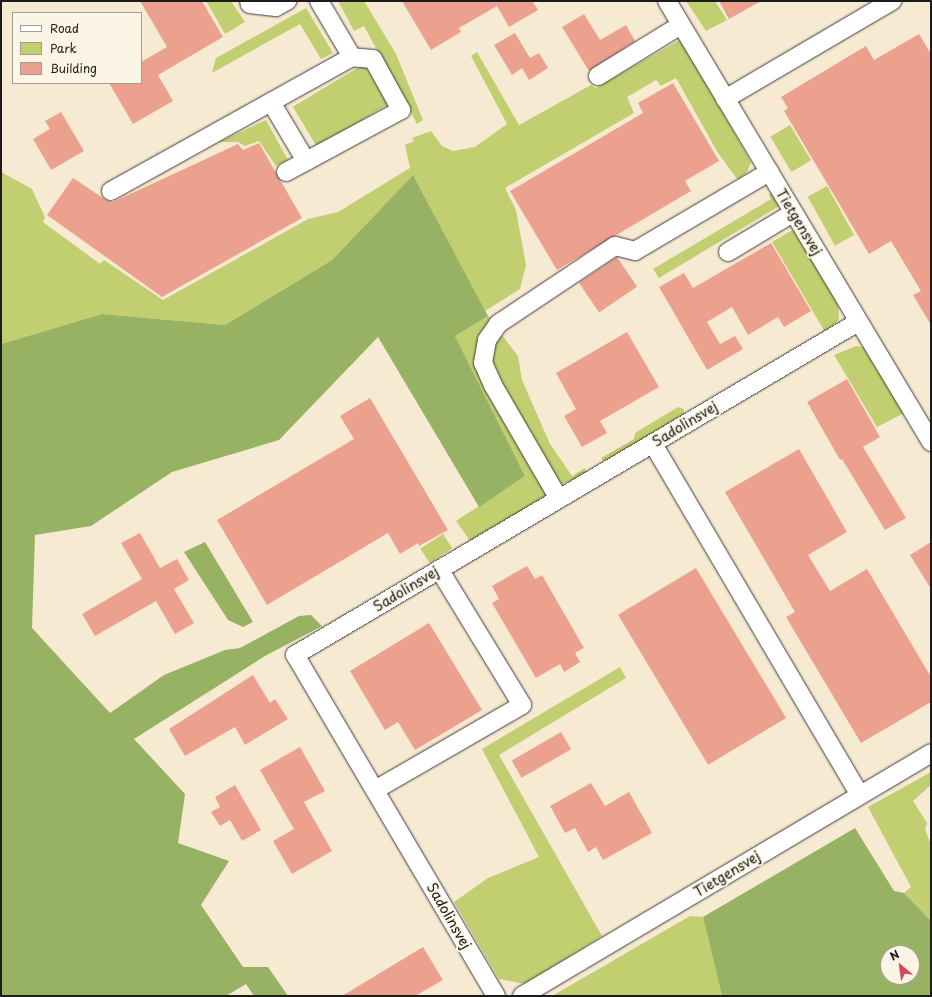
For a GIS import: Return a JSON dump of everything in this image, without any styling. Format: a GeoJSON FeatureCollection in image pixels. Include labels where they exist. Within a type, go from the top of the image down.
{"type":"FeatureCollection","features":[{"type":"Feature","properties":{"kind":"street"},"geometry":{"type":"LineString","coordinates":[[249,1],[250,4],[276,7],[288,1]]}},
{"type":"Feature","properties":{"kind":"street"},"geometry":{"type":"LineString","coordinates":[[319,1],[352,57]]}},
{"type":"Feature","properties":{"kind":"street","name":"Tietgensvej"},"geometry":{"type":"LineString","coordinates":[[667,1],[931,442]]}},
{"type":"Feature","properties":{"kind":"street"},"geometry":{"type":"LineString","coordinates":[[725,99],[892,1]]}},
{"type":"Feature","properties":{"kind":"street"},"geometry":{"type":"LineString","coordinates":[[598,76],[681,25]]}},
{"type":"Feature","properties":{"kind":"street"},"geometry":{"type":"LineString","coordinates":[[111,191],[352,57],[373,59],[402,110],[286,172]]}},
{"type":"Feature","properties":{"kind":"street"},"geometry":{"type":"LineString","coordinates":[[271,102],[306,161]]}},
{"type":"Feature","properties":{"kind":"street"},"geometry":{"type":"LineString","coordinates":[[559,499],[493,385],[483,363],[487,340],[498,324],[615,246],[635,251],[769,172]]}},
{"type":"Feature","properties":{"kind":"street"},"geometry":{"type":"LineString","coordinates":[[728,252],[793,213]]}},
{"type":"Feature","properties":{"kind":"street","name":"Sadolinsvej"},"geometry":{"type":"LineString","coordinates":[[496,996],[295,655],[858,322]]}},
{"type":"Feature","properties":{"kind":"street"},"geometry":{"type":"LineString","coordinates":[[653,444],[860,795]]}},
{"type":"Feature","properties":{"kind":"street"},"geometry":{"type":"LineString","coordinates":[[375,790],[522,705],[439,569]]}},
{"type":"Feature","properties":{"kind":"street","name":"Tietgensvej"},"geometry":{"type":"LineString","coordinates":[[522,996],[931,753]]}},
{"type":"Feature","properties":{"kind":"green space"},"geometry":{"type":"Polygon","coordinates":[[[206,1],[231,1],[245,22],[225,34],[206,1]]]}},
{"type":"Feature","properties":{"kind":"green space"},"geometry":{"type":"Polygon","coordinates":[[[338,1],[364,1],[396,54],[423,120],[417,124],[364,26],[354,31],[338,1]]]}},
{"type":"Feature","properties":{"kind":"green space"},"geometry":{"type":"Polygon","coordinates":[[[686,1],[715,1],[727,20],[706,31],[686,1]]]}},
{"type":"Feature","properties":{"kind":"green space"},"geometry":{"type":"Polygon","coordinates":[[[306,8],[333,53],[321,59],[300,24],[212,73],[216,58],[306,8]]]}},
{"type":"Feature","properties":{"kind":"green space"},"geometry":{"type":"Polygon","coordinates":[[[681,39],[751,162],[747,172],[738,180],[718,153],[676,78],[661,86],[656,80],[627,97],[634,113],[505,188],[516,210],[526,265],[520,289],[485,311],[413,175],[332,260],[225,325],[102,314],[1,344],[1,172],[32,189],[45,217],[43,222],[100,264],[104,260],[163,300],[308,219],[338,212],[410,168],[405,145],[414,141],[412,138],[431,131],[442,146],[453,151],[475,147],[507,124],[471,56],[477,52],[519,125],[591,85],[596,88],[681,39]]]}},
{"type":"Feature","properties":{"kind":"green space"},"geometry":{"type":"Polygon","coordinates":[[[364,64],[388,104],[317,147],[293,107],[364,64]]]}},
{"type":"Feature","properties":{"kind":"green space"},"geometry":{"type":"Polygon","coordinates":[[[266,120],[288,160],[276,166],[259,141],[245,146],[238,142],[219,142],[266,120]]]}},
{"type":"Feature","properties":{"kind":"green space"},"geometry":{"type":"Polygon","coordinates":[[[790,125],[811,160],[791,172],[770,137],[790,125]]]}},
{"type":"Feature","properties":{"kind":"green space"},"geometry":{"type":"Polygon","coordinates":[[[413,175],[488,316],[455,336],[525,476],[479,507],[378,337],[279,440],[172,472],[91,526],[35,535],[32,628],[110,713],[164,675],[225,650],[240,648],[299,616],[311,615],[322,626],[265,656],[134,739],[185,794],[178,843],[229,861],[201,905],[243,967],[268,967],[288,996],[254,996],[246,984],[226,996],[1,996],[1,344],[102,314],[225,325],[332,260],[413,175]]]}},
{"type":"Feature","properties":{"kind":"green space"},"geometry":{"type":"Polygon","coordinates":[[[827,186],[854,235],[835,246],[808,197],[827,186]]]}},
{"type":"Feature","properties":{"kind":"green space"},"geometry":{"type":"Polygon","coordinates":[[[774,192],[781,205],[659,278],[653,269],[771,199],[769,195],[774,192]]]}},
{"type":"Feature","properties":{"kind":"green space"},"geometry":{"type":"Polygon","coordinates":[[[796,228],[838,298],[839,320],[825,332],[772,242],[796,228]]]}},
{"type":"Feature","properties":{"kind":"green space"},"geometry":{"type":"Polygon","coordinates":[[[488,316],[494,320],[480,345],[548,493],[545,499],[471,542],[456,521],[525,476],[455,336],[488,316]]]}},
{"type":"Feature","properties":{"kind":"green space"},"geometry":{"type":"Polygon","coordinates":[[[502,335],[518,356],[522,380],[550,444],[572,476],[585,468],[587,475],[562,484],[553,478],[492,366],[495,344],[502,335]]]}},
{"type":"Feature","properties":{"kind":"green space"},"geometry":{"type":"Polygon","coordinates":[[[856,346],[865,347],[904,413],[877,427],[834,355],[856,346]]]}},
{"type":"Feature","properties":{"kind":"green space"},"geometry":{"type":"Polygon","coordinates":[[[678,407],[684,409],[684,415],[605,463],[601,458],[634,439],[635,433],[678,407]]]}},
{"type":"Feature","properties":{"kind":"green space"},"geometry":{"type":"Polygon","coordinates":[[[443,534],[452,548],[430,563],[420,549],[443,534]]]}},
{"type":"Feature","properties":{"kind":"green space"},"geometry":{"type":"Polygon","coordinates":[[[205,542],[253,622],[243,627],[228,620],[184,552],[205,542]]]}},
{"type":"Feature","properties":{"kind":"green space"},"geometry":{"type":"Polygon","coordinates":[[[620,667],[626,678],[499,755],[602,936],[525,984],[499,979],[454,902],[488,878],[539,857],[482,749],[620,667]]]}},
{"type":"Feature","properties":{"kind":"green space"},"geometry":{"type":"Polygon","coordinates":[[[931,772],[931,785],[913,801],[927,823],[925,829],[931,845],[931,921],[904,893],[911,887],[868,807],[931,772]]]}},
{"type":"Feature","properties":{"kind":"green space"},"geometry":{"type":"Polygon","coordinates":[[[855,828],[894,891],[904,893],[931,921],[931,996],[722,996],[703,917],[855,828]]]}},
{"type":"Feature","properties":{"kind":"green space"},"geometry":{"type":"Polygon","coordinates":[[[690,916],[703,917],[722,996],[552,996],[690,916]]]}},
{"type":"Feature","properties":{"kind":"building"},"geometry":{"type":"Polygon","coordinates":[[[140,1],[202,1],[223,37],[158,75],[173,101],[133,124],[110,84],[142,84],[142,61],[167,47],[140,1]]]}},
{"type":"Feature","properties":{"kind":"building"},"geometry":{"type":"Polygon","coordinates":[[[402,1],[532,1],[538,10],[509,27],[497,6],[459,28],[461,32],[431,50],[402,1]]]}},
{"type":"Feature","properties":{"kind":"building"},"geometry":{"type":"Polygon","coordinates":[[[719,1],[761,1],[729,19],[719,1]]]}},
{"type":"Feature","properties":{"kind":"building"},"geometry":{"type":"Polygon","coordinates":[[[584,14],[600,40],[626,25],[635,41],[589,71],[562,27],[584,14]]]}},
{"type":"Feature","properties":{"kind":"building"},"geometry":{"type":"Polygon","coordinates":[[[515,33],[530,58],[539,53],[548,68],[529,80],[522,68],[512,75],[494,45],[515,33]]]}},
{"type":"Feature","properties":{"kind":"building"},"geometry":{"type":"Polygon","coordinates":[[[919,34],[931,54],[931,325],[913,295],[921,291],[891,241],[869,254],[784,111],[788,108],[781,97],[866,46],[874,60],[919,34]]]}},
{"type":"Feature","properties":{"kind":"building"},"geometry":{"type":"Polygon","coordinates":[[[673,83],[719,161],[685,181],[691,191],[557,270],[510,191],[643,113],[638,103],[673,83]]]}},
{"type":"Feature","properties":{"kind":"building"},"geometry":{"type":"Polygon","coordinates":[[[61,112],[84,151],[51,170],[33,139],[50,129],[45,121],[61,112]]]}},
{"type":"Feature","properties":{"kind":"building"},"geometry":{"type":"Polygon","coordinates":[[[259,143],[302,218],[162,297],[47,215],[73,178],[106,200],[113,202],[238,144],[243,150],[259,143]]]}},
{"type":"Feature","properties":{"kind":"building"},"geometry":{"type":"Polygon","coordinates":[[[771,243],[811,311],[784,327],[778,317],[748,335],[732,307],[707,322],[720,344],[735,336],[743,349],[707,370],[659,287],[684,273],[693,288],[771,243]]]}},
{"type":"Feature","properties":{"kind":"building"},"geometry":{"type":"Polygon","coordinates":[[[617,257],[637,287],[599,313],[579,283],[617,257]]]}},
{"type":"Feature","properties":{"kind":"building"},"geometry":{"type":"Polygon","coordinates":[[[627,332],[659,387],[600,421],[607,433],[582,447],[564,416],[576,409],[556,373],[627,332]]]}},
{"type":"Feature","properties":{"kind":"building"},"geometry":{"type":"Polygon","coordinates":[[[847,379],[880,437],[863,447],[906,518],[885,530],[842,459],[840,460],[807,402],[847,379]]]}},
{"type":"Feature","properties":{"kind":"building"},"geometry":{"type":"Polygon","coordinates":[[[370,398],[448,530],[419,546],[418,543],[400,554],[388,533],[267,605],[217,520],[354,439],[340,416],[370,398]]]}},
{"type":"Feature","properties":{"kind":"building"},"geometry":{"type":"Polygon","coordinates":[[[799,449],[847,532],[808,555],[830,591],[867,569],[931,677],[931,702],[861,743],[786,617],[795,612],[725,492],[799,449]]]}},
{"type":"Feature","properties":{"kind":"building"},"geometry":{"type":"Polygon","coordinates":[[[140,533],[160,568],[177,559],[189,580],[174,589],[194,623],[175,634],[156,601],[95,636],[82,614],[142,579],[121,543],[140,533]]]}},
{"type":"Feature","properties":{"kind":"building"},"geometry":{"type":"Polygon","coordinates":[[[931,542],[931,589],[910,555],[931,542]]]}},
{"type":"Feature","properties":{"kind":"building"},"geometry":{"type":"Polygon","coordinates":[[[527,566],[535,579],[542,575],[584,648],[575,653],[580,662],[564,672],[560,664],[536,678],[492,603],[499,599],[492,586],[527,566]]]}},
{"type":"Feature","properties":{"kind":"building"},"geometry":{"type":"Polygon","coordinates":[[[696,568],[786,718],[708,765],[618,615],[696,568]]]}},
{"type":"Feature","properties":{"kind":"building"},"geometry":{"type":"Polygon","coordinates":[[[429,623],[482,710],[415,750],[398,722],[385,730],[350,671],[429,623]]]}},
{"type":"Feature","properties":{"kind":"building"},"geometry":{"type":"Polygon","coordinates":[[[253,675],[270,703],[275,699],[288,719],[245,745],[235,727],[185,756],[169,729],[253,675]]]}},
{"type":"Feature","properties":{"kind":"building"},"geometry":{"type":"Polygon","coordinates":[[[561,732],[571,749],[522,778],[512,760],[561,732]]]}},
{"type":"Feature","properties":{"kind":"building"},"geometry":{"type":"Polygon","coordinates":[[[300,747],[325,791],[304,802],[332,851],[292,874],[273,841],[294,829],[260,770],[300,747]]]}},
{"type":"Feature","properties":{"kind":"building"},"geometry":{"type":"Polygon","coordinates":[[[591,783],[605,806],[629,792],[652,833],[603,860],[596,847],[588,852],[575,828],[565,833],[550,806],[591,783]]]}},
{"type":"Feature","properties":{"kind":"building"},"geometry":{"type":"Polygon","coordinates":[[[235,785],[261,830],[242,841],[230,820],[220,826],[211,812],[220,807],[215,797],[235,785]]]}},
{"type":"Feature","properties":{"kind":"building"},"geometry":{"type":"Polygon","coordinates":[[[423,947],[443,980],[415,996],[342,996],[423,947]]]}}]}
